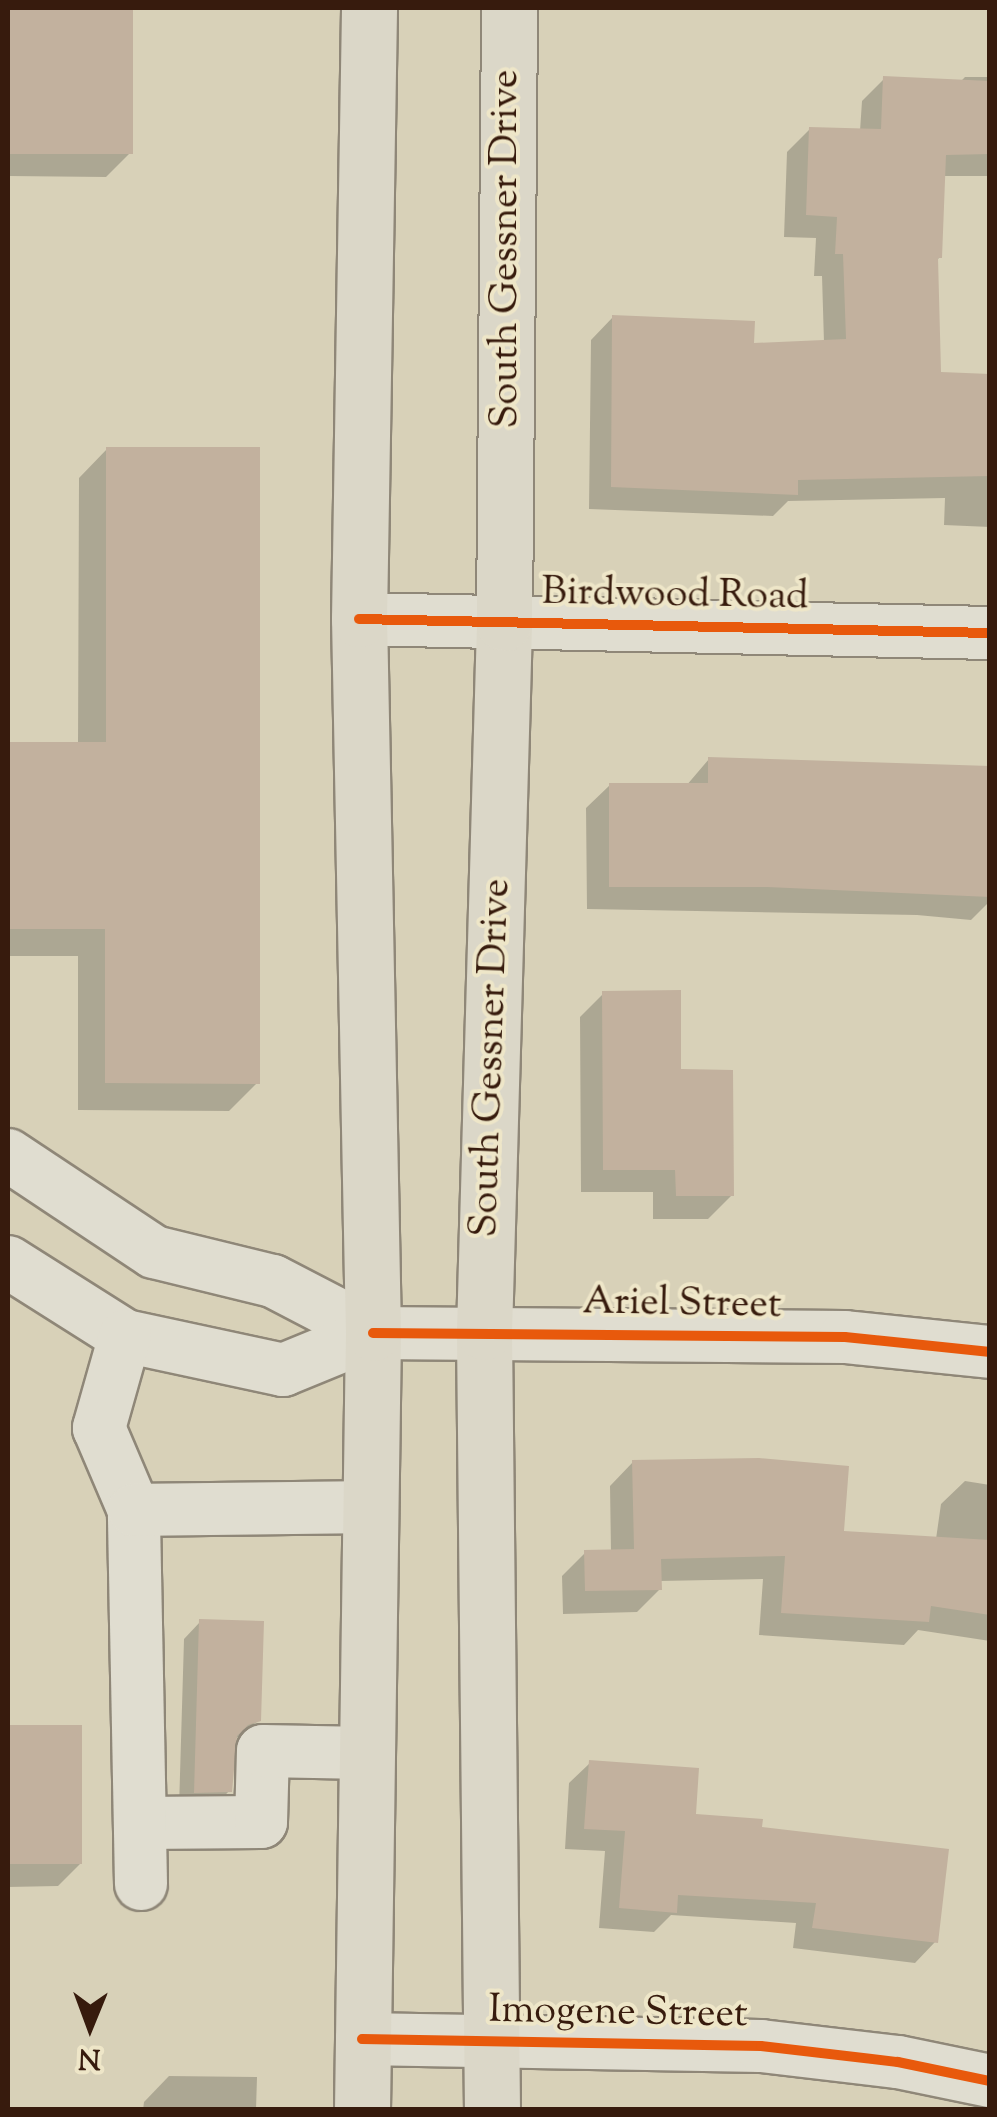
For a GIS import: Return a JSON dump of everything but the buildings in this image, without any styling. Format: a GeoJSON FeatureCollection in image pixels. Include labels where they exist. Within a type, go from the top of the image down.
{"type":"FeatureCollection","features":[{"type":"Feature","properties":{"kind":"main road"},"geometry":{"type":"LineString","coordinates":[[362,2110],[373,1333],[359,619],[369,8]]}},
{"type":"Feature","properties":{"kind":"main road","name":"South Gessner Drive"},"geometry":{"type":"LineString","coordinates":[[492,2110],[484,1332],[504,623],[509,8]]}},
{"type":"Feature","properties":{"kind":"street","name":"Birdwood Road"},"geometry":{"type":"LineString","coordinates":[[359,619],[990,633]]}},
{"type":"Feature","properties":{"kind":"street","name":"Ariel Street"},"geometry":{"type":"LineString","coordinates":[[8,1155],[154,1252],[273,1281],[373,1333]]}},
{"type":"Feature","properties":{"kind":"street","name":"Ariel Street"},"geometry":{"type":"LineString","coordinates":[[8,1262],[125,1336],[283,1370],[373,1333],[846,1337],[990,1352]]}},
{"type":"Feature","properties":{"kind":"street"},"geometry":{"type":"LineString","coordinates":[[125,1336],[99,1428],[134,1510],[141,1884]]}},
{"type":"Feature","properties":{"kind":"street"},"geometry":{"type":"LineString","coordinates":[[134,1510],[370,1507]]}},
{"type":"Feature","properties":{"kind":"street"},"geometry":{"type":"LineString","coordinates":[[140,1823],[262,1822],[264,1751],[366,1753]]}},
{"type":"Feature","properties":{"kind":"street","name":"Imogene Street"},"geometry":{"type":"LineString","coordinates":[[362,2039],[761,2046],[898,2062],[990,2081]]}},
{"type":"Feature","properties":{"kind":"cycle path"},"geometry":{"type":"LineString","coordinates":[[359,619],[990,633]]}},
{"type":"Feature","properties":{"kind":"cycle path"},"geometry":{"type":"LineString","coordinates":[[373,1333],[845,1337],[990,1352]]}},
{"type":"Feature","properties":{"kind":"cycle path"},"geometry":{"type":"LineString","coordinates":[[362,2039],[761,2046],[898,2062],[990,2081]]}}]}
